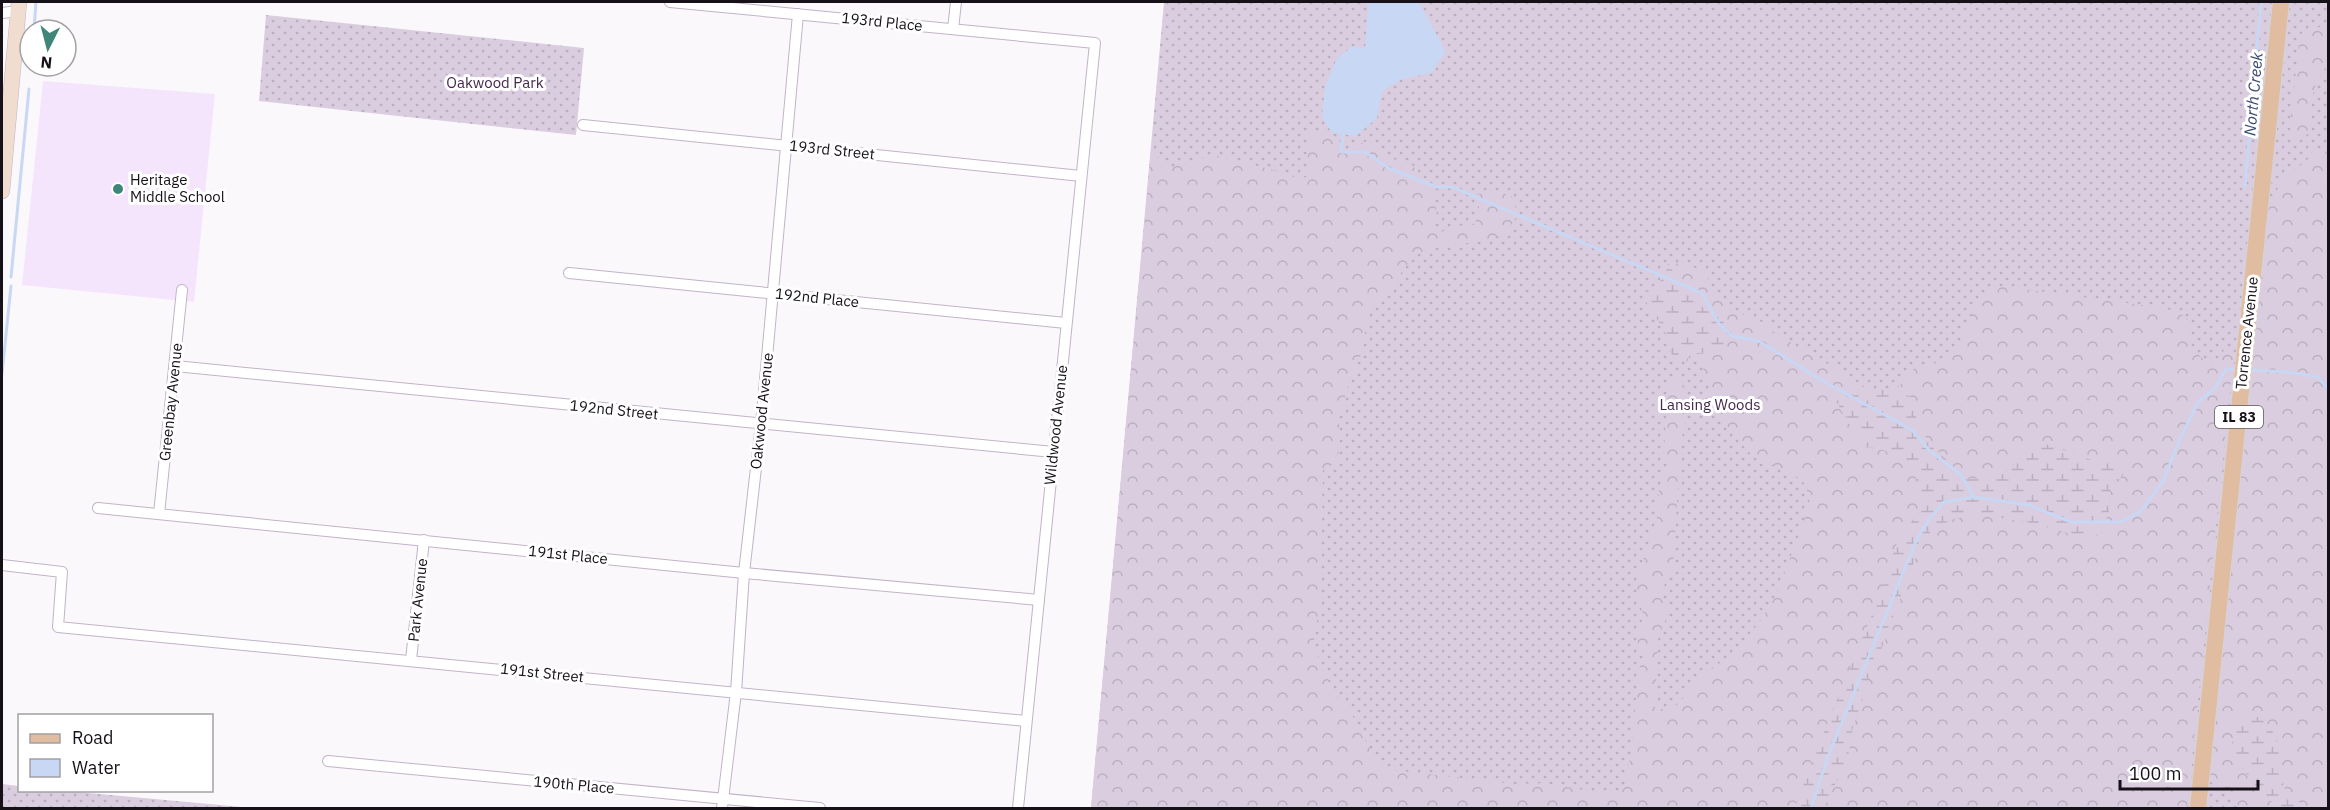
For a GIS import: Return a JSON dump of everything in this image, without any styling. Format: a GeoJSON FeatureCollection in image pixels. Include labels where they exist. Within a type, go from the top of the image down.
{"type":"FeatureCollection","features":[{"type":"Feature","properties":{"kind":"main road","name":"Torrence Avenue"},"geometry":{"type":"LineString","coordinates":[[2198,808],[2281,2]]}},
{"type":"Feature","properties":{"kind":"main road"},"geometry":{"type":"LineString","coordinates":[[2,191],[19,6]]}},
{"type":"Feature","properties":{"kind":"street","name":"193rd Place"},"geometry":{"type":"LineString","coordinates":[[670,2],[1095,43]]}},
{"type":"Feature","properties":{"kind":"street"},"geometry":{"type":"LineString","coordinates":[[953,29],[956,2]]}},
{"type":"Feature","properties":{"kind":"street"},"geometry":{"type":"LineString","coordinates":[[2,13],[19,6]]}},
{"type":"Feature","properties":{"kind":"street","name":"Oakwood Avenue"},"geometry":{"type":"LineString","coordinates":[[722,804],[736,692],[744,573],[761,424],[798,14]]}},
{"type":"Feature","properties":{"kind":"street","name":"Wildwood Avenue"},"geometry":{"type":"LineString","coordinates":[[1018,808],[1095,43]]}},
{"type":"Feature","properties":{"kind":"street","name":"193rd Street"},"geometry":{"type":"LineString","coordinates":[[583,125],[1081,176]]}},
{"type":"Feature","properties":{"kind":"street","name":"192nd Place"},"geometry":{"type":"LineString","coordinates":[[568,273],[1066,323]]}},
{"type":"Feature","properties":{"kind":"street","name":"Greenbay Avenue"},"geometry":{"type":"LineString","coordinates":[[159,514],[182,290]]}},
{"type":"Feature","properties":{"kind":"street","name":"192nd Street"},"geometry":{"type":"LineString","coordinates":[[175,366],[1053,452]]}},
{"type":"Feature","properties":{"kind":"street","name":"191st Place"},"geometry":{"type":"LineString","coordinates":[[98,508],[744,573],[1039,600]]}},
{"type":"Feature","properties":{"kind":"street","name":"Park Avenue"},"geometry":{"type":"LineString","coordinates":[[411,660],[424,540]]}},
{"type":"Feature","properties":{"kind":"street","name":"191st Street"},"geometry":{"type":"LineString","coordinates":[[2,565],[62,572],[58,627],[1026,721]]}},
{"type":"Feature","properties":{"kind":"street","name":"190th Place"},"geometry":{"type":"LineString","coordinates":[[328,761],[722,804],[820,808]]}},
{"type":"Feature","properties":{"kind":"shaded area","name":"Heritage Middle School"},"geometry":{"type":"Polygon","coordinates":[[[43,81],[215,94],[194,302],[22,285],[43,81]]]}},
{"type":"Feature","properties":{"kind":"green space","name":"Lansing Woods"},"geometry":{"type":"Polygon","coordinates":[[[1164,2],[2328,2],[2328,808],[1091,808],[1164,2]]]}},
{"type":"Feature","properties":{"kind":"green space","name":"Oakwood Park"},"geometry":{"type":"Polygon","coordinates":[[[266,15],[584,48],[576,135],[259,101],[266,15]]]}},
{"type":"Feature","properties":{"kind":"green space"},"geometry":{"type":"Polygon","coordinates":[[[2328,24],[2328,66],[2322,72],[2315,87],[2311,114],[2312,131],[2301,139],[2291,138],[2290,125],[2300,34],[2328,24]]]}},
{"type":"Feature","properties":{"kind":"green space"},"geometry":{"type":"Polygon","coordinates":[[[1311,130],[1330,134],[1347,153],[1353,147],[1369,140],[1388,158],[1410,163],[1424,178],[1434,195],[1437,215],[1432,227],[1441,232],[1456,226],[1475,224],[1479,207],[1475,195],[1493,190],[1511,196],[1518,213],[1510,227],[1489,240],[1450,244],[1422,252],[1406,266],[1386,295],[1368,310],[1363,350],[1348,386],[1339,420],[1340,446],[1336,463],[1323,469],[1321,597],[1313,646],[1334,694],[1347,704],[1361,734],[1385,769],[1513,784],[1545,783],[1605,794],[1619,793],[1626,786],[1625,775],[1631,756],[1638,674],[1643,657],[1635,634],[1644,617],[1637,595],[1637,578],[1657,518],[1659,489],[1667,464],[1664,453],[1668,381],[1678,378],[1683,384],[1687,402],[1680,454],[1673,566],[1665,583],[1662,598],[1669,611],[1658,639],[1655,709],[1670,709],[1678,704],[1698,681],[1734,651],[1759,623],[1777,594],[1810,504],[1806,485],[1791,472],[1753,457],[1716,410],[1699,355],[1715,349],[1715,314],[1692,300],[1684,284],[1667,264],[1686,263],[1705,273],[1715,294],[1732,310],[1767,324],[1776,336],[1801,347],[1866,388],[1855,395],[1833,392],[1843,414],[1864,447],[1884,450],[1906,462],[1918,481],[1920,509],[1895,547],[1885,583],[1795,808],[1091,808],[1151,152],[1172,167],[1215,155],[1285,173],[1296,178],[1309,177],[1307,143],[1311,130]]]}},
{"type":"Feature","properties":{"kind":"green space"},"geometry":{"type":"Polygon","coordinates":[[[2315,148],[2325,151],[2327,178],[2325,193],[2328,199],[2328,265],[2325,270],[2328,271],[2328,808],[2302,808],[2301,804],[2284,788],[2277,740],[2269,724],[2230,751],[2261,793],[2280,808],[2240,808],[2227,793],[2208,780],[2269,202],[2284,179],[2308,159],[2315,148]]]}},
{"type":"Feature","properties":{"kind":"green space"},"geometry":{"type":"Polygon","coordinates":[[[1667,264],[1684,284],[1692,300],[1731,326],[1731,341],[1707,353],[1690,354],[1687,362],[1673,359],[1663,327],[1651,312],[1643,295],[1648,288],[1662,289],[1659,273],[1667,264]]]}},
{"type":"Feature","properties":{"kind":"green space"},"geometry":{"type":"Polygon","coordinates":[[[2001,286],[2164,308],[2187,319],[2190,328],[2190,343],[2201,358],[2214,363],[2225,349],[2234,352],[2187,808],[1824,808],[1848,757],[1853,726],[1906,582],[1918,552],[1932,529],[1953,519],[1980,515],[2027,522],[2109,511],[2110,490],[2126,471],[2119,460],[2091,460],[2043,443],[2030,445],[2003,474],[1989,478],[1965,479],[1928,442],[1915,415],[1912,398],[1895,391],[1917,365],[1938,363],[1955,353],[1979,296],[2001,286]]]}},
{"type":"Feature","properties":{"kind":"green space"},"geometry":{"type":"Polygon","coordinates":[[[1866,388],[1895,391],[1912,397],[1915,415],[1928,442],[1966,479],[1989,478],[2004,474],[2030,445],[2043,443],[2091,460],[2119,460],[2126,471],[2110,490],[2109,511],[2101,534],[2082,537],[2027,522],[1980,515],[1953,519],[1932,529],[1918,552],[1906,582],[1853,726],[1848,757],[1824,808],[1795,808],[1885,583],[1895,547],[1920,509],[1918,481],[1906,462],[1884,450],[1864,447],[1832,392],[1855,395],[1866,388]]]}},
{"type":"Feature","properties":{"kind":"green space"},"geometry":{"type":"Polygon","coordinates":[[[2239,714],[2260,718],[2267,723],[2279,749],[2284,788],[2302,808],[2280,808],[2261,793],[2230,751],[2239,714]]]}},
{"type":"Feature","properties":{"kind":"green space"},"geometry":{"type":"Polygon","coordinates":[[[2,784],[18,786],[18,792],[78,792],[253,808],[2,808],[2,784]]]}},
{"type":"Feature","properties":{"kind":"water"},"geometry":{"type":"Polygon","coordinates":[[[1365,2],[1419,2],[1446,52],[1431,73],[1402,79],[1382,92],[1377,118],[1356,136],[1332,133],[1322,117],[1325,87],[1337,58],[1353,46],[1365,49],[1368,6],[1365,2]]]}},
{"type":"Feature","properties":{"kind":"waterway"},"geometry":{"type":"LineString","coordinates":[[35,18],[36,2]]}},
{"type":"Feature","properties":{"kind":"waterway","name":"North Creek"},"geometry":{"type":"LineString","coordinates":[[2245,186],[2261,2]]}},
{"type":"Feature","properties":{"kind":"waterway"},"geometry":{"type":"LineString","coordinates":[[11,277],[29,89]]}},
{"type":"Feature","properties":{"kind":"waterway"},"geometry":{"type":"LineString","coordinates":[[1343,134],[1341,152],[1365,152],[1390,169],[1437,187],[1452,187],[1702,293],[1719,324],[1732,336],[1759,341],[1821,380],[1912,430],[1929,450],[1961,475],[1974,497]]}},
{"type":"Feature","properties":{"kind":"waterway"},"geometry":{"type":"LineString","coordinates":[[2,374],[11,286]]}},
{"type":"Feature","properties":{"kind":"waterway"},"geometry":{"type":"LineString","coordinates":[[1811,808],[1827,759],[1916,541],[1928,521],[1944,502],[1974,497],[2028,505],[2071,522],[2121,522],[2140,512],[2163,482],[2179,441],[2199,401],[2216,387],[2226,369],[2234,369]]}},
{"type":"Feature","properties":{"kind":"waterway","name":"North Creek"},"geometry":{"type":"LineString","coordinates":[[2251,370],[2289,372],[2318,377],[2328,389]]}},
{"type":"Feature","properties":{"kind":"place","name":"Heritage Middle School"},"geometry":{"type":"Point","coordinates":[118,189]}}]}
